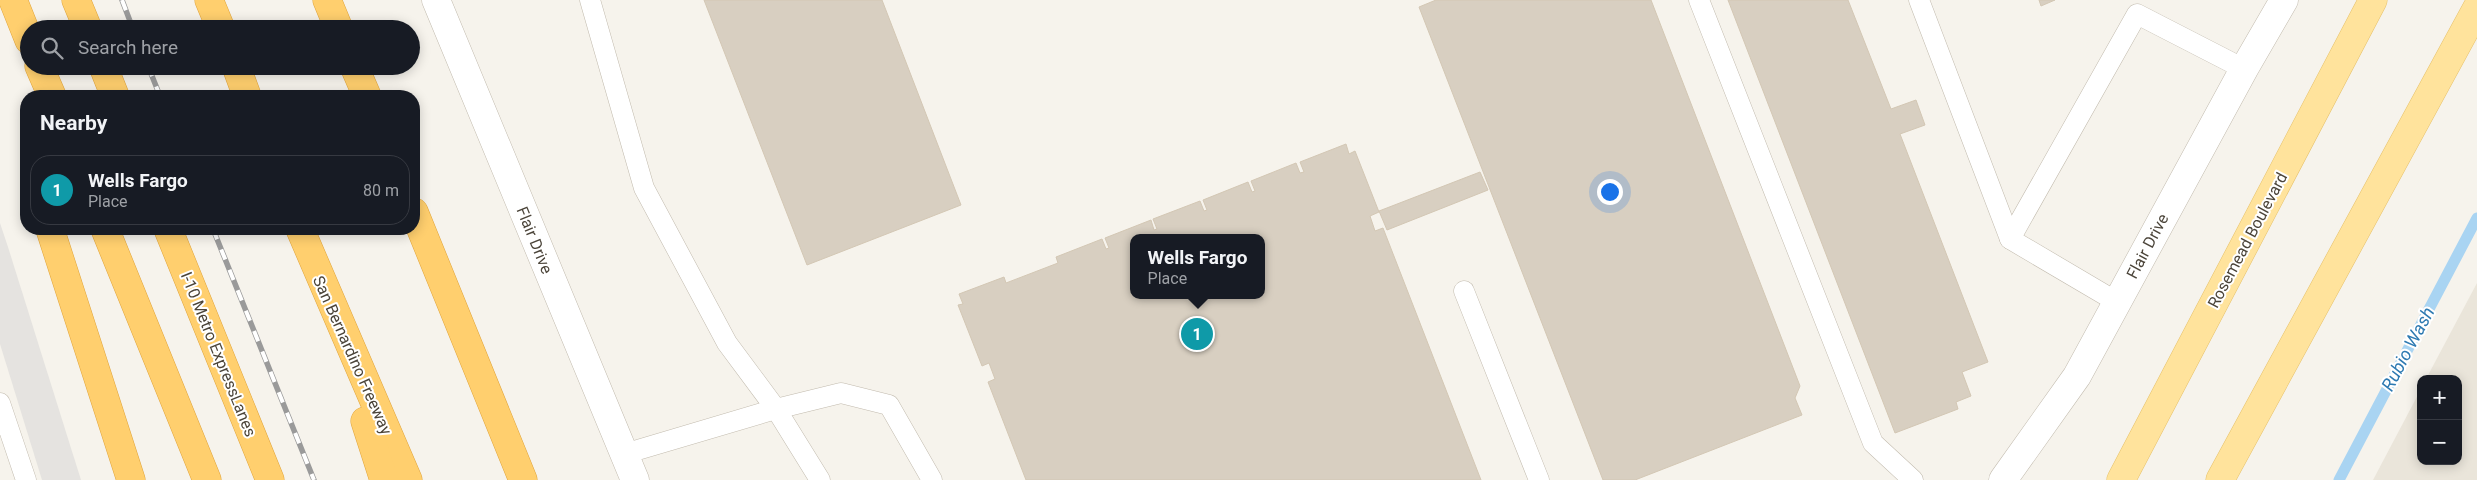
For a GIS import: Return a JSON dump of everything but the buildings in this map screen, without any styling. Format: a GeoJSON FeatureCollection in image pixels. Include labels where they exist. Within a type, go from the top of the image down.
{"type":"FeatureCollection","features":[{"type":"Feature","properties":{"kind":"highway"},"geometry":{"type":"LineString","coordinates":[[13,0],[21,20]]}},
{"type":"Feature","properties":{"kind":"highway"},"geometry":{"type":"LineString","coordinates":[[76,0],[84,20]]}},
{"type":"Feature","properties":{"kind":"highway"},"geometry":{"type":"LineString","coordinates":[[209,0],[217,20]]}},
{"type":"Feature","properties":{"kind":"highway"},"geometry":{"type":"LineString","coordinates":[[327,0],[335,20]]}},
{"type":"Feature","properties":{"kind":"highway"},"geometry":{"type":"LineString","coordinates":[[32,75],[33,90]]}},
{"type":"Feature","properties":{"kind":"highway"},"geometry":{"type":"LineString","coordinates":[[43,75],[49,90]]}},
{"type":"Feature","properties":{"kind":"highway"},"geometry":{"type":"LineString","coordinates":[[107,75],[113,90]]}},
{"type":"Feature","properties":{"kind":"highway"},"geometry":{"type":"LineString","coordinates":[[240,75],[246,90]]}},
{"type":"Feature","properties":{"kind":"highway"},"geometry":{"type":"LineString","coordinates":[[358,75],[364,90]]}},
{"type":"Feature","properties":{"kind":"highway"},"geometry":{"type":"LineString","coordinates":[[420,227],[523,480]]}},
{"type":"Feature","properties":{"kind":"highway"},"geometry":{"type":"LineString","coordinates":[[52,235],[131,480]]}},
{"type":"Feature","properties":{"kind":"highway"},"geometry":{"type":"LineString","coordinates":[[107,235],[207,480]]}},
{"type":"Feature","properties":{"kind":"highway","name":"I-10 Metro ExpressLanes"},"geometry":{"type":"LineString","coordinates":[[170,235],[270,480]]}},
{"type":"Feature","properties":{"kind":"highway","name":"San Bernardino Freeway"},"geometry":{"type":"LineString","coordinates":[[302,235],[408,480]]}},
{"type":"Feature","properties":{"kind":"highway"},"geometry":{"type":"LineString","coordinates":[[315,268],[384,480]]}},
{"type":"Feature","properties":{"kind":"main road","name":"Rosemead Boulevard"},"geometry":{"type":"LineString","coordinates":[[2120,480],[2373,0]]}},
{"type":"Feature","properties":{"kind":"main road"},"geometry":{"type":"LineString","coordinates":[[2220,480],[2477,8]]}},
{"type":"Feature","properties":{"kind":"street","name":"Flair Drive"},"geometry":{"type":"LineString","coordinates":[[436,0],[635,480]]}},
{"type":"Feature","properties":{"kind":"street","name":"Flair Drive"},"geometry":{"type":"LineString","coordinates":[[2004,480],[2077,376],[2282,2]]}},
{"type":"Feature","properties":{"kind":"lane"},"geometry":{"type":"LineString","coordinates":[[590,0],[644,188],[728,343],[776,409],[820,480]]}},
{"type":"Feature","properties":{"kind":"lane"},"geometry":{"type":"LineString","coordinates":[[1699,0],[1873,443],[1913,480]]}},
{"type":"Feature","properties":{"kind":"lane"},"geometry":{"type":"LineString","coordinates":[[1919,0],[2010,239],[2117,302]]}},
{"type":"Feature","properties":{"kind":"lane"},"geometry":{"type":"LineString","coordinates":[[2010,239],[2137,14],[2244,69]]}},
{"type":"Feature","properties":{"kind":"lane"},"geometry":{"type":"LineString","coordinates":[[1464,291],[1539,480]]}},
{"type":"Feature","properties":{"kind":"lane"},"geometry":{"type":"LineString","coordinates":[[624,454],[776,409],[841,393],[889,405],[932,480]]}},
{"type":"Feature","properties":{"kind":"lane"},"geometry":{"type":"LineString","coordinates":[[0,403],[26,480]]}},
{"type":"Feature","properties":{"kind":"shaded area"},"geometry":{"type":"Polygon","coordinates":[[[0,223],[81,480],[42,480],[0,344],[0,223]]]}},
{"type":"Feature","properties":{"kind":"shaded area"},"geometry":{"type":"Polygon","coordinates":[[[2477,283],[2477,480],[2373,480],[2417,397],[2417,465],[2462,465],[2462,375],[2428,375],[2477,283]]]}},
{"type":"Feature","properties":{"kind":"waterway","name":"Rubio Wash"},"geometry":{"type":"LineString","coordinates":[[2339,480],[2477,218]]}},
{"type":"Feature","properties":{"kind":"railway"},"geometry":{"type":"LineString","coordinates":[[122,0],[130,20]]}},
{"type":"Feature","properties":{"kind":"railway"},"geometry":{"type":"LineString","coordinates":[[152,75],[158,90]]}},
{"type":"Feature","properties":{"kind":"railway"},"geometry":{"type":"LineString","coordinates":[[215,235],[314,480]]}},
{"type":"Feature","properties":{"kind":"place","name":"Wells Fargo"},"geometry":{"type":"Point","coordinates":[1197,334]}}]}
